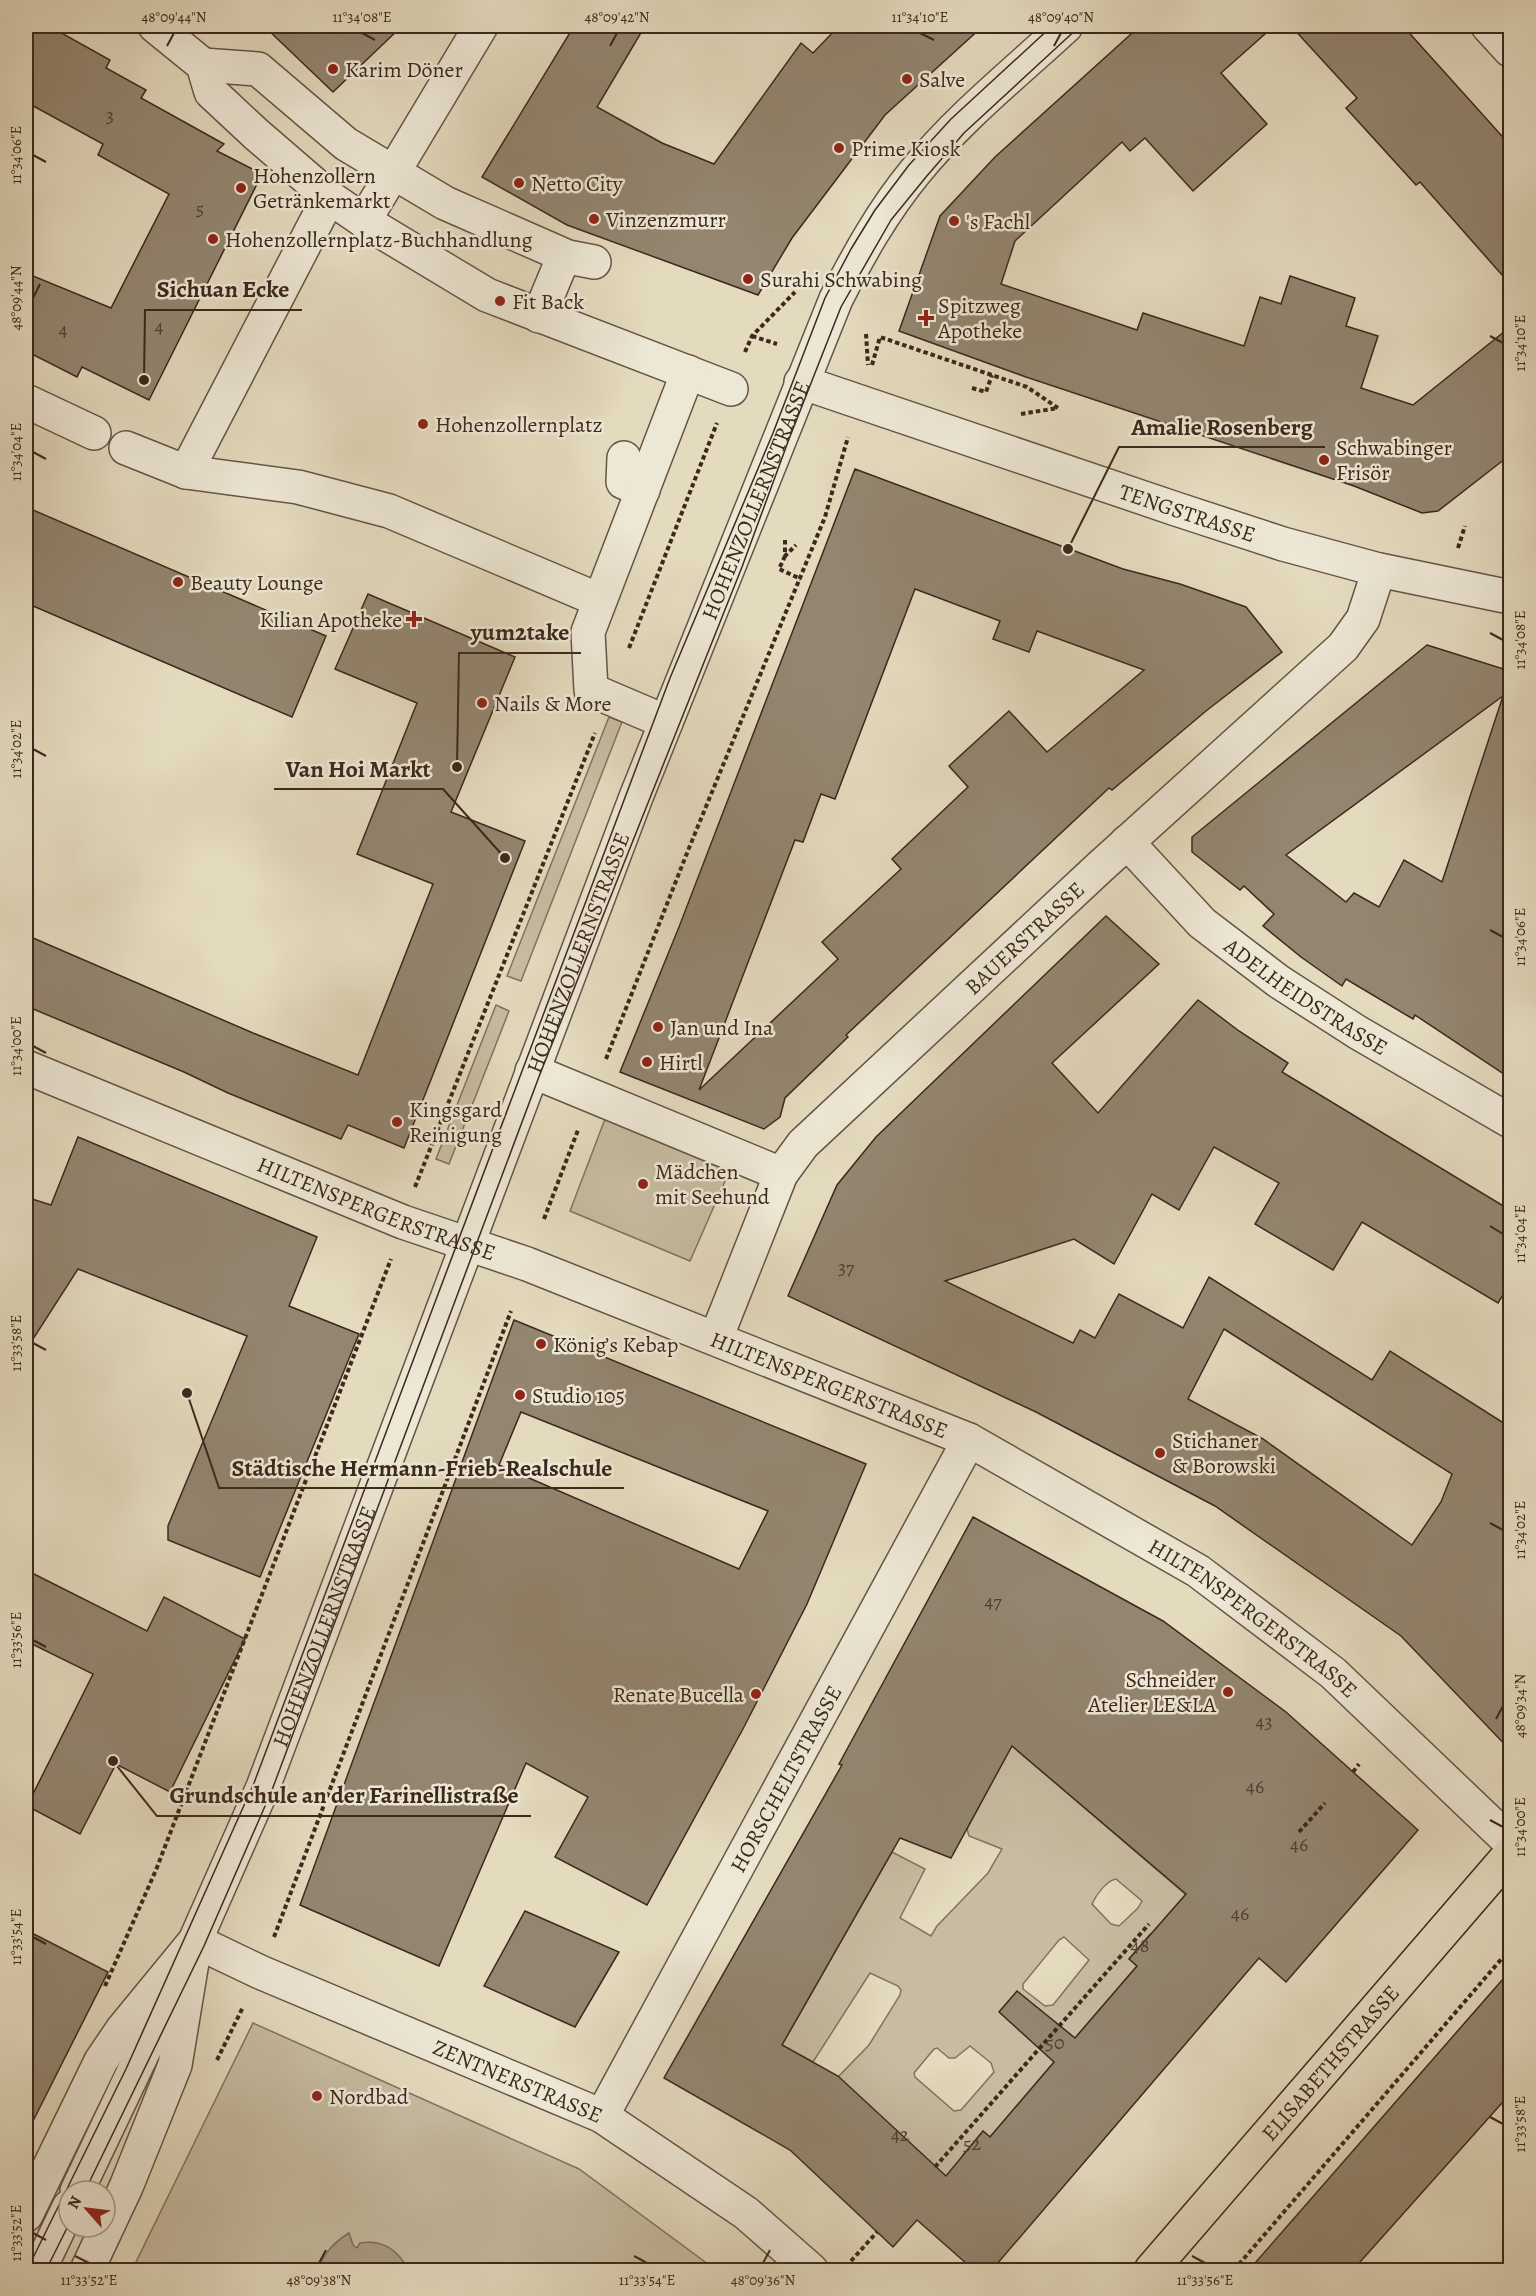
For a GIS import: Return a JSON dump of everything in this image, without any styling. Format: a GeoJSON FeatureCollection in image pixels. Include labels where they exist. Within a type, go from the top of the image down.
{"type":"FeatureCollection","features":[{"type":"Feature","properties":{"kind":"main road","name":"ELISABETHSTRASSE"},"geometry":{"type":"LineString","coordinates":[[1151,2271],[1510,1854]]}},
{"type":"Feature","properties":{"kind":"street"},"geometry":{"type":"LineString","coordinates":[[155,26],[203,65],[211,92],[256,134],[329,197],[364,221],[487,295],[731,389]]}},
{"type":"Feature","properties":{"kind":"street"},"geometry":{"type":"LineString","coordinates":[[364,221],[481,26]]}},
{"type":"Feature","properties":{"kind":"street","name":"HOHENZOLLERNSTRASSE"},"geometry":{"type":"LineString","coordinates":[[87,2271],[126,2187],[175,2065],[195,1941],[263,1787],[466,1244],[666,722],[836,299],[883,215],[916,171],[958,126],[1066,26]]}},
{"type":"Feature","properties":{"kind":"street"},"geometry":{"type":"LineString","coordinates":[[1488,26],[1510,50]]}},
{"type":"Feature","properties":{"kind":"street"},"geometry":{"type":"LineString","coordinates":[[203,65],[258,69],[346,144],[394,173],[445,203],[579,262],[539,316]]}},
{"type":"Feature","properties":{"kind":"street"},"geometry":{"type":"LineString","coordinates":[[247,102],[268,120],[256,134]]}},
{"type":"Feature","properties":{"kind":"street"},"geometry":{"type":"LineString","coordinates":[[186,472],[329,197]]}},
{"type":"Feature","properties":{"kind":"street"},"geometry":{"type":"LineString","coordinates":[[666,722],[591,690],[588,632],[599,600],[632,472],[688,372]]}},
{"type":"Feature","properties":{"kind":"street","name":"TENGSTRASSE"},"geometry":{"type":"LineString","coordinates":[[801,382],[864,388],[1176,509],[1283,544],[1379,570],[1509,593]]}},
{"type":"Feature","properties":{"kind":"street"},"geometry":{"type":"LineString","coordinates":[[26,401],[94,433]]}},
{"type":"Feature","properties":{"kind":"street"},"geometry":{"type":"LineString","coordinates":[[126,448],[186,472],[298,487],[389,511],[599,600]]}},
{"type":"Feature","properties":{"kind":"street","name":"BAUERSTRASSE"},"geometry":{"type":"LineString","coordinates":[[716,1338],[781,1174],[803,1143],[1127,842],[1343,646],[1363,618],[1379,570]]}},
{"type":"Feature","properties":{"kind":"street","name":"ADELHEIDSTRASSE"},"geometry":{"type":"LineString","coordinates":[[1127,842],[1202,923],[1278,981],[1357,1032],[1510,1121]]}},
{"type":"Feature","properties":{"kind":"street"},"geometry":{"type":"LineString","coordinates":[[532,1071],[781,1174]]}},
{"type":"Feature","properties":{"kind":"street","name":"HILTENSPERGERSTRASSE"},"geometry":{"type":"LineString","coordinates":[[31,1079],[403,1222],[526,1264],[969,1440],[1198,1571],[1333,1672],[1510,1842]]}},
{"type":"Feature","properties":{"kind":"street","name":"HORSCHELTSTRASSE"},"geometry":{"type":"LineString","coordinates":[[602,2116],[969,1440]]}},
{"type":"Feature","properties":{"kind":"street"},"geometry":{"type":"LineString","coordinates":[[83,2179],[195,1941]]}},
{"type":"Feature","properties":{"kind":"street","name":"HOHENZOLLERNSTRASSE"},"geometry":{"type":"LineString","coordinates":[[26,2215],[101,2061],[195,1941]]}},
{"type":"Feature","properties":{"kind":"street","name":"ZENTNERSTRASSE"},"geometry":{"type":"LineString","coordinates":[[195,1941],[260,1972],[602,2116],[746,2213],[811,2271]]}},
{"type":"Feature","properties":{"kind":"street"},"geometry":{"type":"LineString","coordinates":[[39,2271],[57,2233]]}},
{"type":"Feature","properties":{"kind":"path"},"geometry":{"type":"LineString","coordinates":[[100,1995],[156,1870],[381,1285],[420,1172],[752,336]]}},
{"type":"Feature","properties":{"kind":"path"},"geometry":{"type":"LineString","coordinates":[[605,1063],[689,848],[825,517],[880,337],[1027,387],[1058,408]]}},
{"type":"Feature","properties":{"kind":"path"},"geometry":{"type":"LineString","coordinates":[[972,388],[986,392],[992,375]]}},
{"type":"Feature","properties":{"kind":"path"},"geometry":{"type":"LineString","coordinates":[[785,540],[785,556]]}},
{"type":"Feature","properties":{"kind":"path"},"geometry":{"type":"LineString","coordinates":[[796,545],[785,556],[779,569],[801,579]]}},
{"type":"Feature","properties":{"kind":"path"},"geometry":{"type":"LineString","coordinates":[[544,1220],[583,1120]]}},
{"type":"Feature","properties":{"kind":"path"},"geometry":{"type":"LineString","coordinates":[[260,1972],[511,1311]]}},
{"type":"Feature","properties":{"kind":"path"},"geometry":{"type":"LineString","coordinates":[[1353,1772],[1359,1764]]}},
{"type":"Feature","properties":{"kind":"path"},"geometry":{"type":"LineString","coordinates":[[1299,1832],[1325,1803]]}},
{"type":"Feature","properties":{"kind":"path"},"geometry":{"type":"LineString","coordinates":[[935,2167],[1149,1924]]}},
{"type":"Feature","properties":{"kind":"path"},"geometry":{"type":"LineString","coordinates":[[1234,2271],[1510,1949]]}},
{"type":"Feature","properties":{"kind":"path"},"geometry":{"type":"LineString","coordinates":[[852,2260],[877,2232]]}},
{"type":"Feature","properties":{"kind":"shaded area"},"geometry":{"type":"Polygon","coordinates":[[[609,717],[622,722],[521,981],[507,976],[609,717]]]}},
{"type":"Feature","properties":{"kind":"shaded area"},"geometry":{"type":"Polygon","coordinates":[[[496,1005],[509,1011],[449,1164],[436,1159],[496,1005]]]}},
{"type":"Feature","properties":{"kind":"shaded area"},"geometry":{"type":"Polygon","coordinates":[[[605,1119],[730,1170],[690,1261],[570,1211],[605,1119]]]}},
{"type":"Feature","properties":{"kind":"shaded area"},"geometry":{"type":"Polygon","coordinates":[[[1011,1745],[1192,1900],[1157,1941],[1150,1934],[1129,1959],[1137,1966],[990,2137],[983,2131],[963,2155],[969,2160],[951,2181],[838,2077],[869,2045],[900,1995],[901,1990],[898,1986],[870,1973],[813,2062],[782,2045],[892,1852],[925,1869],[900,1918],[931,1936],[937,1926],[988,1873],[1002,1849],[969,1836],[967,1829],[1011,1745]],[[1116,1879],[1105,1885],[1092,1904],[1111,1924],[1119,1926],[1142,1901],[1116,1879]],[[1064,1937],[1023,1984],[1023,1989],[1045,2006],[1053,2005],[1089,1960],[1064,1937]],[[970,2046],[955,2058],[949,2058],[937,2048],[934,2049],[914,2073],[915,2077],[954,2111],[961,2110],[994,2072],[991,2063],[970,2046]]]}},
{"type":"Feature","properties":{"kind":"shaded area","name":"Nordbad"},"geometry":{"type":"Polygon","coordinates":[[[253,2023],[579,2169],[716,2270],[144,2270],[135,2264],[253,2023]]]}},
{"type":"Feature","properties":{"kind":"shaded area"},"geometry":{"type":"Polygon","coordinates":[[[349,2233],[353,2245],[357,2248],[360,2243],[383,2245],[395,2252],[409,2270],[318,2270],[330,2249],[349,2233]]]}},
{"type":"Feature","properties":{"kind":"building"},"geometry":{"type":"Polygon","coordinates":[[[26,26],[49,26],[110,60],[106,68],[146,90],[141,98],[224,144],[217,151],[262,174],[149,400],[82,367],[77,377],[26,351],[26,273],[111,308],[169,194],[98,155],[103,144],[26,102],[26,26]]]}},
{"type":"Feature","properties":{"kind":"building"},"geometry":{"type":"Polygon","coordinates":[[[264,26],[402,26],[333,92],[264,26]]]}},
{"type":"Feature","properties":{"kind":"building"},"geometry":{"type":"Polygon","coordinates":[[[574,26],[645,26],[597,107],[662,143],[714,164],[801,43],[813,53],[839,26],[983,26],[885,115],[792,238],[758,295],[567,225],[482,177],[574,26]]]}},
{"type":"Feature","properties":{"kind":"building"},"geometry":{"type":"Polygon","coordinates":[[[1140,26],[1274,26],[1221,73],[1267,124],[1193,191],[1145,138],[1130,151],[1122,142],[1015,241],[1001,284],[1137,330],[1143,313],[1244,346],[1260,297],[1281,304],[1290,276],[1355,298],[1346,326],[1378,336],[1361,388],[1413,405],[1510,327],[1510,455],[1438,511],[1422,513],[1354,486],[1026,377],[899,331],[940,216],[995,157],[1140,26]]]}},
{"type":"Feature","properties":{"kind":"building"},"geometry":{"type":"Polygon","coordinates":[[[1291,26],[1403,26],[1510,145],[1510,284],[1420,182],[1416,185],[1346,108],[1357,98],[1291,26]]]}},
{"type":"Feature","properties":{"kind":"building"},"geometry":{"type":"Polygon","coordinates":[[[855,469],[1123,569],[1180,584],[1246,607],[1282,652],[1206,711],[1112,790],[1109,788],[846,1035],[848,1037],[785,1098],[780,1117],[764,1129],[620,1072],[679,927],[855,469]],[[915,589],[835,799],[821,794],[803,842],[795,840],[699,1090],[838,959],[822,942],[901,869],[892,859],[968,787],[949,766],[1009,711],[1047,752],[1144,670],[1037,631],[1029,652],[993,639],[1000,621],[915,589]]]}},
{"type":"Feature","properties":{"kind":"building"},"geometry":{"type":"Polygon","coordinates":[[[26,507],[326,636],[292,717],[26,603],[26,507]]]}},
{"type":"Feature","properties":{"kind":"building"},"geometry":{"type":"Polygon","coordinates":[[[368,594],[515,657],[451,812],[525,841],[404,1148],[348,1125],[341,1139],[26,1006],[26,935],[253,1033],[358,1075],[433,884],[357,854],[417,703],[335,669],[368,594]]]}},
{"type":"Feature","properties":{"kind":"building"},"geometry":{"type":"Polygon","coordinates":[[[1427,645],[1510,671],[1510,691],[1506,695],[1510,695],[1510,1078],[1415,1015],[1413,1019],[1346,979],[1342,986],[1301,957],[1263,926],[1274,914],[1244,886],[1240,890],[1192,852],[1192,837],[1427,645]],[[1503,696],[1286,855],[1346,902],[1354,893],[1379,907],[1404,860],[1442,882],[1503,696]]]}},
{"type":"Feature","properties":{"kind":"building"},"geometry":{"type":"Polygon","coordinates":[[[1106,916],[1159,964],[1052,1063],[1098,1113],[1198,1000],[1239,1031],[1288,1063],[1282,1072],[1510,1210],[1510,1283],[1498,1303],[1362,1222],[1333,1270],[1255,1224],[1279,1183],[1214,1147],[1179,1210],[1152,1194],[1114,1264],[1074,1239],[945,1281],[1073,1343],[1080,1330],[1095,1338],[1119,1294],[1183,1328],[1209,1277],[1372,1380],[1390,1351],[1510,1427],[1510,1750],[1401,1636],[1215,1506],[1036,1412],[788,1296],[837,1185],[876,1137],[1106,916]],[[1224,1329],[1188,1399],[1263,1439],[1412,1545],[1441,1502],[1452,1474],[1224,1329]]]}},
{"type":"Feature","properties":{"kind":"building"},"geometry":{"type":"Polygon","coordinates":[[[78,1137],[317,1237],[289,1306],[359,1334],[260,1577],[168,1540],[168,1526],[247,1336],[78,1269],[26,1350],[26,1197],[51,1205],[78,1137]]]}},
{"type":"Feature","properties":{"kind":"building"},"geometry":{"type":"Polygon","coordinates":[[[514,1320],[866,1464],[807,1604],[744,1727],[647,1905],[555,1857],[588,1797],[526,1763],[439,1966],[300,1905],[514,1320]],[[521,1412],[499,1465],[739,1569],[768,1511],[521,1412]]]}},
{"type":"Feature","properties":{"kind":"building"},"geometry":{"type":"Polygon","coordinates":[[[973,1517],[1163,1621],[1286,1712],[1418,1830],[1286,1982],[1259,1958],[991,2271],[975,2271],[917,2220],[893,2247],[790,2150],[664,2078],[842,1765],[839,1764],[973,1517]],[[1012,1746],[951,1858],[900,1838],[782,2045],[838,2076],[946,2176],[983,2131],[990,2137],[1054,2062],[999,2012],[1017,1991],[1075,2038],[1137,1966],[1129,1959],[1186,1894],[1012,1746]]]}},
{"type":"Feature","properties":{"kind":"building"},"geometry":{"type":"Polygon","coordinates":[[[26,1570],[147,1631],[164,1597],[245,1639],[170,1792],[116,1764],[80,1834],[27,1806],[93,1674],[26,1641],[26,1570]]]}},
{"type":"Feature","properties":{"kind":"building"},"geometry":{"type":"Polygon","coordinates":[[[525,1911],[619,1952],[575,2027],[484,1986],[525,1911]]]}},
{"type":"Feature","properties":{"kind":"building"},"geometry":{"type":"Polygon","coordinates":[[[26,1930],[108,1972],[26,2135],[26,1930]]]}},
{"type":"Feature","properties":{"kind":"building"},"geometry":{"type":"Polygon","coordinates":[[[1510,1971],[1510,2094],[1352,2271],[1248,2271],[1510,1971]]]}},
{"type":"Feature","properties":{"kind":"tram line"},"geometry":{"type":"LineString","coordinates":[[27,2270],[126,2069],[254,1783],[670,678],[773,433],[825,298],[875,210],[909,165],[951,119],[1052,26]]}},
{"type":"Feature","properties":{"kind":"tram line"},"geometry":{"type":"LineString","coordinates":[[91,2179],[204,1946],[272,1790],[540,1074],[742,567],[841,307],[891,220],[926,177],[964,133],[1080,26]]}},
{"type":"Feature","properties":{"kind":"tram line"},"geometry":{"type":"LineString","coordinates":[[46,2270],[62,2239]]}},
{"type":"Feature","properties":{"kind":"place","name":"Karim Döner"},"geometry":{"type":"Point","coordinates":[333,69]}},
{"type":"Feature","properties":{"kind":"place","name":"Salve"},"geometry":{"type":"Point","coordinates":[907,79]}},
{"type":"Feature","properties":{"kind":"place","name":"Prime Kiosk"},"geometry":{"type":"Point","coordinates":[839,148]}},
{"type":"Feature","properties":{"kind":"place","name":"Netto City"},"geometry":{"type":"Point","coordinates":[519,183]}},
{"type":"Feature","properties":{"kind":"place","name":"Hohenzollern Getränkemarkt"},"geometry":{"type":"Point","coordinates":[241,188]}},
{"type":"Feature","properties":{"kind":"place","name":"Vinzenzmurr"},"geometry":{"type":"Point","coordinates":[594,219]}},
{"type":"Feature","properties":{"kind":"place","name":"'s Fachl"},"geometry":{"type":"Point","coordinates":[954,221]}},
{"type":"Feature","properties":{"kind":"place","name":"Hohenzollernplatz-Buchhandlung"},"geometry":{"type":"Point","coordinates":[213,239]}},
{"type":"Feature","properties":{"kind":"place","name":"Surahi Schwabing"},"geometry":{"type":"Point","coordinates":[748,279]}},
{"type":"Feature","properties":{"kind":"place","name":"Fit Back"},"geometry":{"type":"Point","coordinates":[500,301]}},
{"type":"Feature","properties":{"kind":"place","name":"Spitzweg Apotheke"},"geometry":{"type":"Point","coordinates":[926,318]}},
{"type":"Feature","properties":{"kind":"place","name":"Sichuan Ecke"},"geometry":{"type":"Point","coordinates":[144,380]}},
{"type":"Feature","properties":{"kind":"place","name":"Hohenzollernplatz"},"geometry":{"type":"Point","coordinates":[423,424]}},
{"type":"Feature","properties":{"kind":"place","name":"Schwabinger Frisör"},"geometry":{"type":"Point","coordinates":[1324,460]}},
{"type":"Feature","properties":{"kind":"place","name":"Amalie Rosenberg"},"geometry":{"type":"Point","coordinates":[1068,549]}},
{"type":"Feature","properties":{"kind":"place","name":"Beauty Lounge"},"geometry":{"type":"Point","coordinates":[178,582]}},
{"type":"Feature","properties":{"kind":"place","name":"Kilian Apotheke"},"geometry":{"type":"Point","coordinates":[414,619]}},
{"type":"Feature","properties":{"kind":"place","name":"Nails & More"},"geometry":{"type":"Point","coordinates":[482,703]}},
{"type":"Feature","properties":{"kind":"place","name":"yum2take"},"geometry":{"type":"Point","coordinates":[457,767]}},
{"type":"Feature","properties":{"kind":"place","name":"Van Hoi Markt"},"geometry":{"type":"Point","coordinates":[505,858]}},
{"type":"Feature","properties":{"kind":"place","name":"Jan und Ina"},"geometry":{"type":"Point","coordinates":[658,1027]}},
{"type":"Feature","properties":{"kind":"place","name":"Hirtl"},"geometry":{"type":"Point","coordinates":[647,1062]}},
{"type":"Feature","properties":{"kind":"place","name":"Kingsgard Reinigung"},"geometry":{"type":"Point","coordinates":[397,1122]}},
{"type":"Feature","properties":{"kind":"place","name":"Mädchen mit Seehund"},"geometry":{"type":"Point","coordinates":[643,1184]}},
{"type":"Feature","properties":{"kind":"place","name":"König’s Kebap"},"geometry":{"type":"Point","coordinates":[541,1344]}},
{"type":"Feature","properties":{"kind":"place","name":"Städtische Hermann-Frieb-Realschule"},"geometry":{"type":"Point","coordinates":[187,1393]}},
{"type":"Feature","properties":{"kind":"place","name":"Studio 105"},"geometry":{"type":"Point","coordinates":[520,1395]}},
{"type":"Feature","properties":{"kind":"place","name":"Stichaner & Borowski"},"geometry":{"type":"Point","coordinates":[1160,1453]}},
{"type":"Feature","properties":{"kind":"place","name":"Schneider Atelier LE&LA"},"geometry":{"type":"Point","coordinates":[1228,1692]}},
{"type":"Feature","properties":{"kind":"place","name":"Renate Bucella"},"geometry":{"type":"Point","coordinates":[756,1694]}},
{"type":"Feature","properties":{"kind":"place","name":"Grundschule an der Farinellistraße"},"geometry":{"type":"Point","coordinates":[113,1761]}},
{"type":"Feature","properties":{"kind":"place","name":"Nordbad"},"geometry":{"type":"Point","coordinates":[317,2096]}}]}
